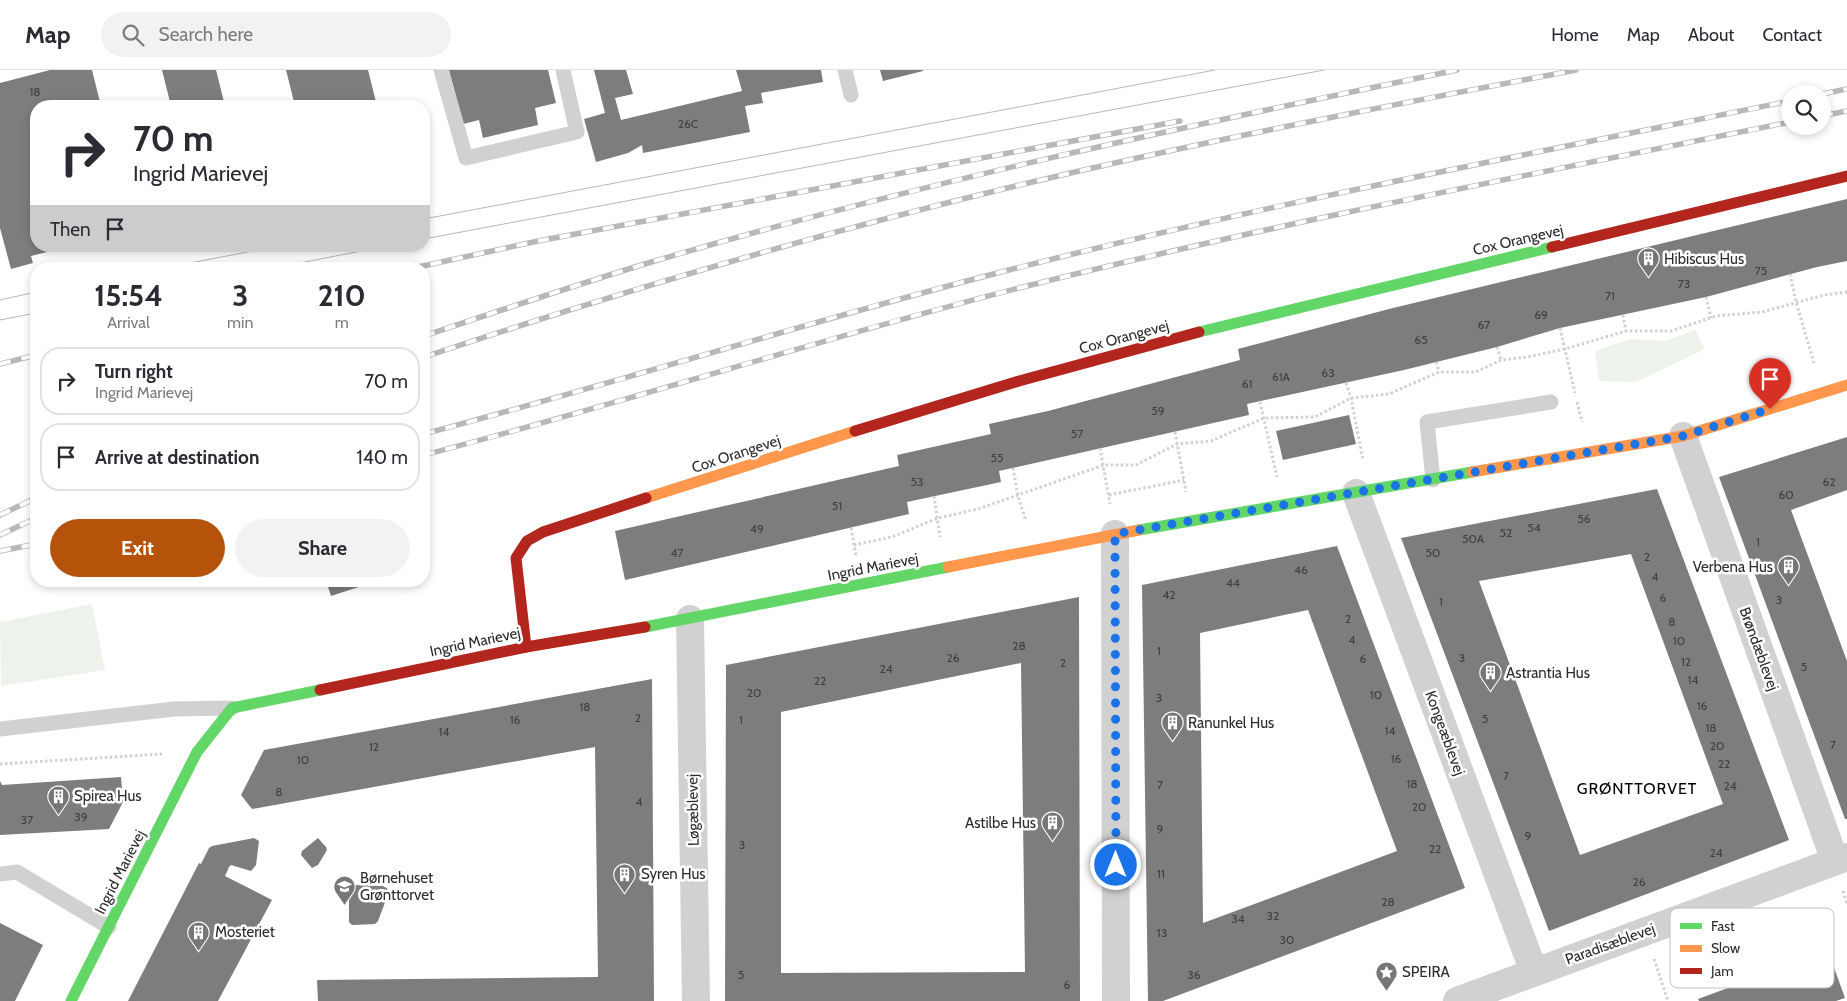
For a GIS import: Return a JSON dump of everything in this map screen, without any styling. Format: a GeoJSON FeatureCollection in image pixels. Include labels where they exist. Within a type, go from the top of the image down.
{"type":"FeatureCollection","features":[{"type":"Feature","properties":{"kind":"street","name":"Cox Orangevej"},"geometry":{"type":"LineString","coordinates":[[526,647],[516,558],[527,541],[543,532],[974,394],[1188,335],[1847,176]]}},
{"type":"Feature","properties":{"kind":"street","name":"Ingrid Marievej"},"geometry":{"type":"LineString","coordinates":[[71,1001],[197,752],[232,708],[526,647],[690,619],[1115,534],[1683,436],[1847,385]]}},
{"type":"Feature","properties":{"kind":"street","name":"Brøndæblevej"},"geometry":{"type":"LineString","coordinates":[[1683,436],[1841,859]]}},
{"type":"Feature","properties":{"kind":"street","name":"Kongeæblevej"},"geometry":{"type":"LineString","coordinates":[[1363,492],[1534,972]]}},
{"type":"Feature","properties":{"kind":"street"},"geometry":{"type":"LineString","coordinates":[[1115,534],[1116,1001]]}},
{"type":"Feature","properties":{"kind":"street","name":"Løgæblevej"},"geometry":{"type":"LineString","coordinates":[[690,619],[696,1001]]}},
{"type":"Feature","properties":{"kind":"street","name":"Paradisæblevej"},"geometry":{"type":"LineString","coordinates":[[1708,908],[1841,859]]}},
{"type":"Feature","properties":{"kind":"street","name":"Paradisæblevej"},"geometry":{"type":"LineString","coordinates":[[1457,1001],[1670,922]]}},
{"type":"Feature","properties":{"kind":"lane"},"geometry":{"type":"LineString","coordinates":[[441,70],[466,158],[577,132],[563,70]]}},
{"type":"Feature","properties":{"kind":"lane"},"geometry":{"type":"LineString","coordinates":[[845,70],[851,94]]}},
{"type":"Feature","properties":{"kind":"lane"},"geometry":{"type":"LineString","coordinates":[[1433,480],[1427,422],[1551,402]]}},
{"type":"Feature","properties":{"kind":"lane"},"geometry":{"type":"LineString","coordinates":[[0,729],[174,708],[232,708]]}},
{"type":"Feature","properties":{"kind":"lane"},"geometry":{"type":"LineString","coordinates":[[0,874],[17,872],[109,927]]}},
{"type":"Feature","properties":{"kind":"path"},"geometry":{"type":"LineString","coordinates":[[1790,274],[1822,393]]}},
{"type":"Feature","properties":{"kind":"path"},"geometry":{"type":"LineString","coordinates":[[854,544],[892,537],[938,518],[978,509],[1104,465],[1136,465],[1176,444],[1211,441],[1264,418],[1315,417],[1351,398],[1389,394],[1439,372],[1476,372],[1501,360],[1565,349],[1626,330],[1671,330],[1711,318],[1762,312],[1796,302],[1847,292]]}},
{"type":"Feature","properties":{"kind":"path"},"geometry":{"type":"LineString","coordinates":[[1706,297],[1711,318]]}},
{"type":"Feature","properties":{"kind":"path"},"geometry":{"type":"LineString","coordinates":[[1623,315],[1626,330]]}},
{"type":"Feature","properties":{"kind":"path"},"geometry":{"type":"LineString","coordinates":[[1560,328],[1565,349]]}},
{"type":"Feature","properties":{"kind":"path"},"geometry":{"type":"LineString","coordinates":[[1498,347],[1501,360]]}},
{"type":"Feature","properties":{"kind":"path"},"geometry":{"type":"LineString","coordinates":[[1436,362],[1439,372]]}},
{"type":"Feature","properties":{"kind":"path"},"geometry":{"type":"LineString","coordinates":[[1346,383],[1351,398],[1363,492]]}},
{"type":"Feature","properties":{"kind":"path"},"geometry":{"type":"LineString","coordinates":[[1260,402],[1284,506]]}},
{"type":"Feature","properties":{"kind":"path"},"geometry":{"type":"LineString","coordinates":[[1175,432],[1192,521]]}},
{"type":"Feature","properties":{"kind":"path"},"geometry":{"type":"LineString","coordinates":[[1100,448],[1115,534]]}},
{"type":"Feature","properties":{"kind":"path"},"geometry":{"type":"LineString","coordinates":[[1013,468],[1018,496]]}},
{"type":"Feature","properties":{"kind":"path"},"geometry":{"type":"LineString","coordinates":[[1109,495],[1184,480]]}},
{"type":"Feature","properties":{"kind":"path"},"geometry":{"type":"LineString","coordinates":[[934,496],[938,518]]}},
{"type":"Feature","properties":{"kind":"path"},"geometry":{"type":"LineString","coordinates":[[851,528],[862,585]]}},
{"type":"Feature","properties":{"kind":"path"},"geometry":{"type":"LineString","coordinates":[[0,764],[197,752]]}},
{"type":"Feature","properties":{"kind":"path"},"geometry":{"type":"LineString","coordinates":[[1645,931],[1668,1001]]}},
{"type":"Feature","properties":{"kind":"shaded area"},"geometry":{"type":"Polygon","coordinates":[[[1695,330],[1705,349],[1636,382],[1599,381],[1595,351],[1630,339],[1664,341],[1695,330]]]}},
{"type":"Feature","properties":{"kind":"shaded area"},"geometry":{"type":"Polygon","coordinates":[[[92,604],[105,670],[1,686],[0,622],[92,604]]]}},
{"type":"Feature","properties":{"kind":"building"},"geometry":{"type":"Polygon","coordinates":[[[50,70],[92,70],[100,100],[30,100],[30,252],[47,252],[31,256],[33,262],[30,262],[30,264],[11,269],[0,228],[0,83],[50,70]]]}},
{"type":"Feature","properties":{"kind":"building"},"geometry":{"type":"Polygon","coordinates":[[[162,70],[216,70],[224,100],[170,100],[162,70]]]}},
{"type":"Feature","properties":{"kind":"building"},"geometry":{"type":"Polygon","coordinates":[[[286,70],[368,70],[376,100],[294,100],[286,70]]]}},
{"type":"Feature","properties":{"kind":"building"},"geometry":{"type":"Polygon","coordinates":[[[449,70],[548,70],[556,103],[535,108],[538,125],[483,138],[479,120],[463,124],[449,70]]]}},
{"type":"Feature","properties":{"kind":"building"},"geometry":{"type":"Polygon","coordinates":[[[594,70],[626,70],[633,94],[615,98],[621,120],[742,91],[736,70],[821,70],[823,82],[761,93],[763,103],[745,106],[750,132],[643,153],[642,145],[628,153],[596,162],[584,119],[605,113],[594,70]]]}},
{"type":"Feature","properties":{"kind":"building"},"geometry":{"type":"Polygon","coordinates":[[[880,70],[923,70],[923,71],[883,81],[880,70]]]}},
{"type":"Feature","properties":{"kind":"building"},"geometry":{"type":"Polygon","coordinates":[[[1847,199],[1847,261],[1817,267],[1706,297],[1560,328],[1497,347],[1404,370],[1247,404],[1249,415],[999,471],[1001,482],[907,502],[909,514],[625,580],[615,531],[899,466],[897,455],[991,434],[989,424],[1048,411],[1240,360],[1238,349],[1389,309],[1847,199]]]}},
{"type":"Feature","properties":{"kind":"building"},"geometry":{"type":"Polygon","coordinates":[[[1349,415],[1356,444],[1283,460],[1276,431],[1349,415]]]}},
{"type":"Feature","properties":{"kind":"building","name":"Verbena Hus"},"geometry":{"type":"Polygon","coordinates":[[[1847,437],[1847,490],[1791,510],[1847,661],[1847,819],[1845,819],[1719,477],[1847,437]]]}},
{"type":"Feature","properties":{"kind":"building","name":"Astrantia Hus"},"geometry":{"type":"Polygon","coordinates":[[[1657,489],[1789,840],[1549,931],[1401,538],[1657,489]],[[1631,554],[1479,581],[1580,855],[1723,804],[1631,554]]]}},
{"type":"Feature","properties":{"kind":"building","name":"Ranunkel Hus"},"geometry":{"type":"Polygon","coordinates":[[[1337,546],[1465,888],[1163,1001],[1148,1001],[1142,585],[1337,546]],[[1308,610],[1200,633],[1203,923],[1397,851],[1308,610]]]}},
{"type":"Feature","properties":{"kind":"building"},"geometry":{"type":"Polygon","coordinates":[[[328,587],[359,587],[331,596],[328,587]]]}},
{"type":"Feature","properties":{"kind":"building","name":"Astilbe Hus"},"geometry":{"type":"Polygon","coordinates":[[[1079,597],[1080,1001],[725,1001],[726,665],[1079,597]],[[1021,663],[781,712],[781,973],[1025,972],[1021,663]]]}},
{"type":"Feature","properties":{"kind":"building","name":"Syren Hus"},"geometry":{"type":"Polygon","coordinates":[[[652,679],[654,1001],[318,1001],[317,980],[598,977],[595,747],[252,809],[241,795],[264,750],[652,679]]]}},
{"type":"Feature","properties":{"kind":"building","name":"Spirea Hus"},"geometry":{"type":"Polygon","coordinates":[[[121,777],[123,802],[109,829],[0,835],[0,781],[2,785],[121,777]]]}},
{"type":"Feature","properties":{"kind":"building","name":"Mosteriet"},"geometry":{"type":"Polygon","coordinates":[[[254,838],[259,841],[256,865],[251,871],[231,865],[225,876],[272,900],[218,1001],[128,1001],[199,863],[201,864],[209,848],[254,838]]]}},
{"type":"Feature","properties":{"kind":"building"},"geometry":{"type":"Polygon","coordinates":[[[318,838],[327,850],[318,865],[312,868],[301,855],[302,851],[318,838]]]}},
{"type":"Feature","properties":{"kind":"building"},"geometry":{"type":"Polygon","coordinates":[[[354,885],[383,886],[388,889],[389,892],[378,921],[375,924],[352,925],[349,922],[349,889],[354,885]]]}},
{"type":"Feature","properties":{"kind":"building"},"geometry":{"type":"Polygon","coordinates":[[[0,923],[43,945],[15,1001],[0,1001],[0,923]]]}},
{"type":"Feature","properties":{"kind":"building"},"geometry":{"type":"Polygon","coordinates":[[[1834,968],[1845,998],[1836,1001],[1699,1001],[1698,999],[1728,988],[1834,988],[1834,968]]]}},
{"type":"Feature","properties":{"kind":"tram line"},"geometry":{"type":"LineString","coordinates":[[430,218],[1215,70]]}},
{"type":"Feature","properties":{"kind":"tram line"},"geometry":{"type":"LineString","coordinates":[[430,238],[1324,70]]}},
{"type":"Feature","properties":{"kind":"tram line"},"geometry":{"type":"LineString","coordinates":[[196,262],[248,252]]}},
{"type":"Feature","properties":{"kind":"tram line"},"geometry":{"type":"LineString","coordinates":[[305,262],[356,252]]}},
{"type":"Feature","properties":{"kind":"tram line"},"geometry":{"type":"LineString","coordinates":[[0,300],[30,293]]}},
{"type":"Feature","properties":{"kind":"tram line"},"geometry":{"type":"LineString","coordinates":[[0,320],[30,314]]}},
{"type":"Feature","properties":{"kind":"railway"},"geometry":{"type":"LineString","coordinates":[[430,334],[648,263],[849,207],[1152,135],[1457,70]]}},
{"type":"Feature","properties":{"kind":"railway"},"geometry":{"type":"LineString","coordinates":[[430,355],[600,300],[778,248],[957,200],[1191,146],[1576,70]]}},
{"type":"Feature","properties":{"kind":"railway"},"geometry":{"type":"LineString","coordinates":[[1831,92],[1847,89]]}},
{"type":"Feature","properties":{"kind":"railway"},"geometry":{"type":"LineString","coordinates":[[430,432],[862,309],[1106,246],[1301,201],[1781,103]]}},
{"type":"Feature","properties":{"kind":"railway"},"geometry":{"type":"LineString","coordinates":[[1831,114],[1847,111]]}},
{"type":"Feature","properties":{"kind":"railway"},"geometry":{"type":"LineString","coordinates":[[430,264],[538,241],[1180,121]]}},
{"type":"Feature","properties":{"kind":"railway"},"geometry":{"type":"LineString","coordinates":[[430,453],[1023,287],[1310,220],[1781,124]]}},
{"type":"Feature","properties":{"kind":"railway"},"geometry":{"type":"LineString","coordinates":[[0,364],[30,356]]}},
{"type":"Feature","properties":{"kind":"railway"},"geometry":{"type":"LineString","coordinates":[[0,515],[30,501]]}},
{"type":"Feature","properties":{"kind":"railway"},"geometry":{"type":"LineString","coordinates":[[0,535],[30,521]]}},
{"type":"Feature","properties":{"kind":"railway"},"geometry":{"type":"LineString","coordinates":[[0,551],[30,545]]}},
{"type":"Feature","properties":{"kind":"traffic: fast"},"geometry":{"type":"LineString","coordinates":[[1199,332],[1552,247]]}},
{"type":"Feature","properties":{"kind":"traffic: fast"},"geometry":{"type":"LineString","coordinates":[[1139,530],[1472,472]]}},
{"type":"Feature","properties":{"kind":"traffic: fast"},"geometry":{"type":"LineString","coordinates":[[645,627],[948,567]]}},
{"type":"Feature","properties":{"kind":"traffic: fast"},"geometry":{"type":"LineString","coordinates":[[71,1001],[197,752],[232,708],[320,690]]}},
{"type":"Feature","properties":{"kind":"traffic: slow"},"geometry":{"type":"LineString","coordinates":[[1472,472],[1683,436],[1847,385]]}},
{"type":"Feature","properties":{"kind":"traffic: slow"},"geometry":{"type":"LineString","coordinates":[[646,498],[855,431]]}},
{"type":"Feature","properties":{"kind":"traffic: slow"},"geometry":{"type":"LineString","coordinates":[[948,567],[1139,530]]}},
{"type":"Feature","properties":{"kind":"traffic: jam"},"geometry":{"type":"LineString","coordinates":[[1552,247],[1847,176]]}},
{"type":"Feature","properties":{"kind":"traffic: jam"},"geometry":{"type":"LineString","coordinates":[[855,431],[1019,381],[1199,332]]}},
{"type":"Feature","properties":{"kind":"traffic: jam"},"geometry":{"type":"LineString","coordinates":[[526,647],[516,558],[527,541],[543,532],[646,498]]}},
{"type":"Feature","properties":{"kind":"traffic: jam"},"geometry":{"type":"LineString","coordinates":[[320,690],[526,647],[645,627]]}},
{"type":"Feature","properties":{"kind":"place","name":"Hibiscus Hus"},"geometry":{"type":"Point","coordinates":[1648,278]}},
{"type":"Feature","properties":{"kind":"place","name":"Verbena Hus"},"geometry":{"type":"Point","coordinates":[1789,586]}},
{"type":"Feature","properties":{"kind":"place","name":"Astrantia Hus"},"geometry":{"type":"Point","coordinates":[1490,692]}},
{"type":"Feature","properties":{"kind":"place","name":"Ranunkel Hus"},"geometry":{"type":"Point","coordinates":[1172,742]}},
{"type":"Feature","properties":{"kind":"place","name":"Spirea Hus"},"geometry":{"type":"Point","coordinates":[58,815]}},
{"type":"Feature","properties":{"kind":"place","name":"Astilbe Hus"},"geometry":{"type":"Point","coordinates":[1052,842]}},
{"type":"Feature","properties":{"kind":"place","name":"Syren Hus"},"geometry":{"type":"Point","coordinates":[625,893]}},
{"type":"Feature","properties":{"kind":"place","name":"Børnehuset Grønttorvet"},"geometry":{"type":"Point","coordinates":[344,906]}},
{"type":"Feature","properties":{"kind":"place","name":"Mosteriet"},"geometry":{"type":"Point","coordinates":[199,951]}},
{"type":"Feature","properties":{"kind":"place","name":"SPEIRA"},"geometry":{"type":"Point","coordinates":[1386,991]}},
{"type":"Feature","properties":{"kind":"district","name":"GRØNTTORVET"},"geometry":{"type":"Point","coordinates":[1637,788]}},
{"type":"Feature","properties":{"kind":"route"},"geometry":{"type":"LineString","coordinates":[[1116,865],[1115,534],[1683,436],[1770,409]]}}]}
